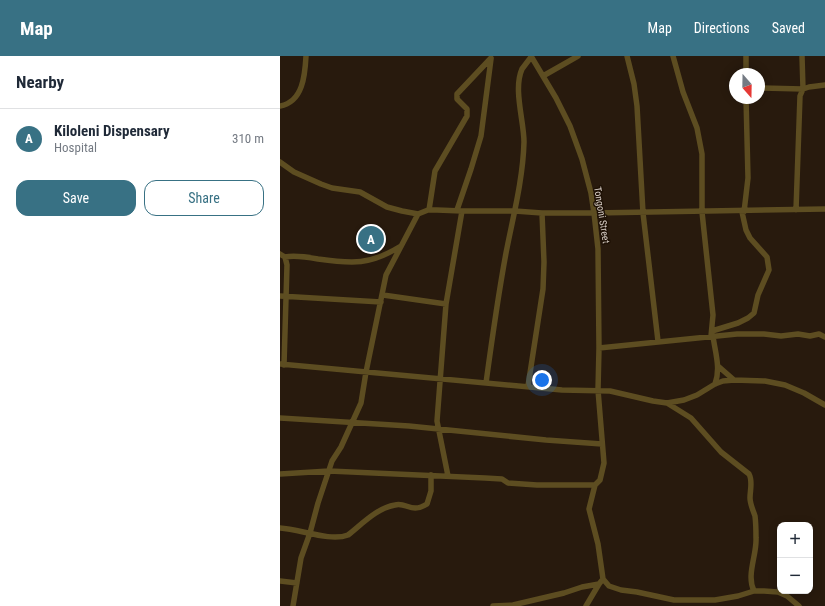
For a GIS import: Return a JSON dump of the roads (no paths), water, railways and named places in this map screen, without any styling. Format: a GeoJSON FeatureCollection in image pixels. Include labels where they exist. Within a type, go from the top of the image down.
{"type":"FeatureCollection","features":[{"type":"Feature","properties":{"kind":"street"},"geometry":{"type":"LineString","coordinates":[[280,106],[293,100],[298,92],[304,80],[306,56]]}},
{"type":"Feature","properties":{"kind":"street"},"geometry":{"type":"LineString","coordinates":[[486,383],[506,254],[515,211],[524,142],[519,103],[519,83],[522,69],[531,56]]}},
{"type":"Feature","properties":{"kind":"street","name":"Tongoni Street"},"geometry":{"type":"LineString","coordinates":[[531,56],[563,110],[570,126],[585,173],[594,213],[598,249],[598,390],[604,463],[600,480],[595,485],[589,509],[598,544],[601,581]]}},
{"type":"Feature","properties":{"kind":"street"},"geometry":{"type":"LineString","coordinates":[[543,76],[578,56]]}},
{"type":"Feature","properties":{"kind":"street"},"geometry":{"type":"LineString","coordinates":[[627,56],[634,84],[637,106],[643,213],[658,341]]}},
{"type":"Feature","properties":{"kind":"street"},"geometry":{"type":"LineString","coordinates":[[673,56],[683,92],[697,128],[702,154],[702,212],[713,315],[712,334],[718,366],[715,384]]}},
{"type":"Feature","properties":{"kind":"street"},"geometry":{"type":"LineString","coordinates":[[746,56],[746,68]]}},
{"type":"Feature","properties":{"kind":"street"},"geometry":{"type":"LineString","coordinates":[[796,210],[800,96],[803,89],[802,56]]}},
{"type":"Feature","properties":{"kind":"street"},"geometry":{"type":"LineString","coordinates":[[429,210],[435,171],[466,116],[467,109],[456,99],[457,94],[491,57]]}},
{"type":"Feature","properties":{"kind":"street"},"geometry":{"type":"LineString","coordinates":[[448,476],[437,421],[446,304],[459,211],[481,136],[491,57]]}},
{"type":"Feature","properties":{"kind":"street"},"geometry":{"type":"LineString","coordinates":[[765,88],[803,89],[825,86]]}},
{"type":"Feature","properties":{"kind":"street"},"geometry":{"type":"LineString","coordinates":[[712,334],[738,324],[754,313],[758,295],[770,270],[767,257],[750,238],[746,230],[743,212],[748,178],[746,104]]}},
{"type":"Feature","properties":{"kind":"street"},"geometry":{"type":"LineString","coordinates":[[280,162],[294,172],[321,184],[332,188],[360,192],[387,207],[418,214],[429,210],[515,211],[542,213],[643,213],[825,210]]}},
{"type":"Feature","properties":{"kind":"street"},"geometry":{"type":"LineString","coordinates":[[528,386],[543,289],[544,262],[542,213]]}},
{"type":"Feature","properties":{"kind":"street"},"geometry":{"type":"LineString","coordinates":[[293,606],[301,558],[328,471],[361,403],[366,372],[388,270],[403,245],[418,214]]}},
{"type":"Feature","properties":{"kind":"street"},"geometry":{"type":"LineString","coordinates":[[403,245],[383,257],[346,263],[296,256],[282,256],[287,266],[283,296],[282,364],[581,391],[610,391],[667,403],[684,400],[697,395],[715,384],[734,380],[765,381],[785,385],[804,393],[825,405]]}},
{"type":"Feature","properties":{"kind":"street"},"geometry":{"type":"LineString","coordinates":[[383,295],[446,304]]}},
{"type":"Feature","properties":{"kind":"street"},"geometry":{"type":"LineString","coordinates":[[283,296],[381,302]]}},
{"type":"Feature","properties":{"kind":"street"},"geometry":{"type":"LineString","coordinates":[[599,348],[712,334],[764,334],[781,336],[798,334],[810,336],[819,334],[825,337]]}},
{"type":"Feature","properties":{"kind":"street"},"geometry":{"type":"LineString","coordinates":[[718,366],[734,380]]}},
{"type":"Feature","properties":{"kind":"street"},"geometry":{"type":"LineString","coordinates":[[667,403],[692,418],[721,452],[750,476],[750,498],[754,516],[756,540],[752,571],[752,587],[754,591]]}},
{"type":"Feature","properties":{"kind":"street"},"geometry":{"type":"LineString","coordinates":[[280,418],[409,426],[438,430],[602,444]]}},
{"type":"Feature","properties":{"kind":"street"},"geometry":{"type":"LineString","coordinates":[[280,474],[328,471],[502,479],[508,483],[537,485],[595,485]]}},
{"type":"Feature","properties":{"kind":"street"},"geometry":{"type":"LineString","coordinates":[[280,528],[322,536],[345,537],[380,510],[392,505],[398,504],[413,508],[425,505],[431,491],[431,475]]}},
{"type":"Feature","properties":{"kind":"street"},"geometry":{"type":"LineString","coordinates":[[280,581],[297,583]]}},
{"type":"Feature","properties":{"kind":"street"},"geometry":{"type":"LineString","coordinates":[[586,606],[601,581]]}},
{"type":"Feature","properties":{"kind":"street"},"geometry":{"type":"LineString","coordinates":[[493,606],[522,603],[564,593],[601,581],[609,586],[621,590],[674,600],[715,600],[738,596],[754,591],[778,592],[787,596],[799,606]]}},
{"type":"Feature","properties":{"kind":"place","name":"Kiloleni Dispensary"},"geometry":{"type":"Point","coordinates":[371,239]}}]}
